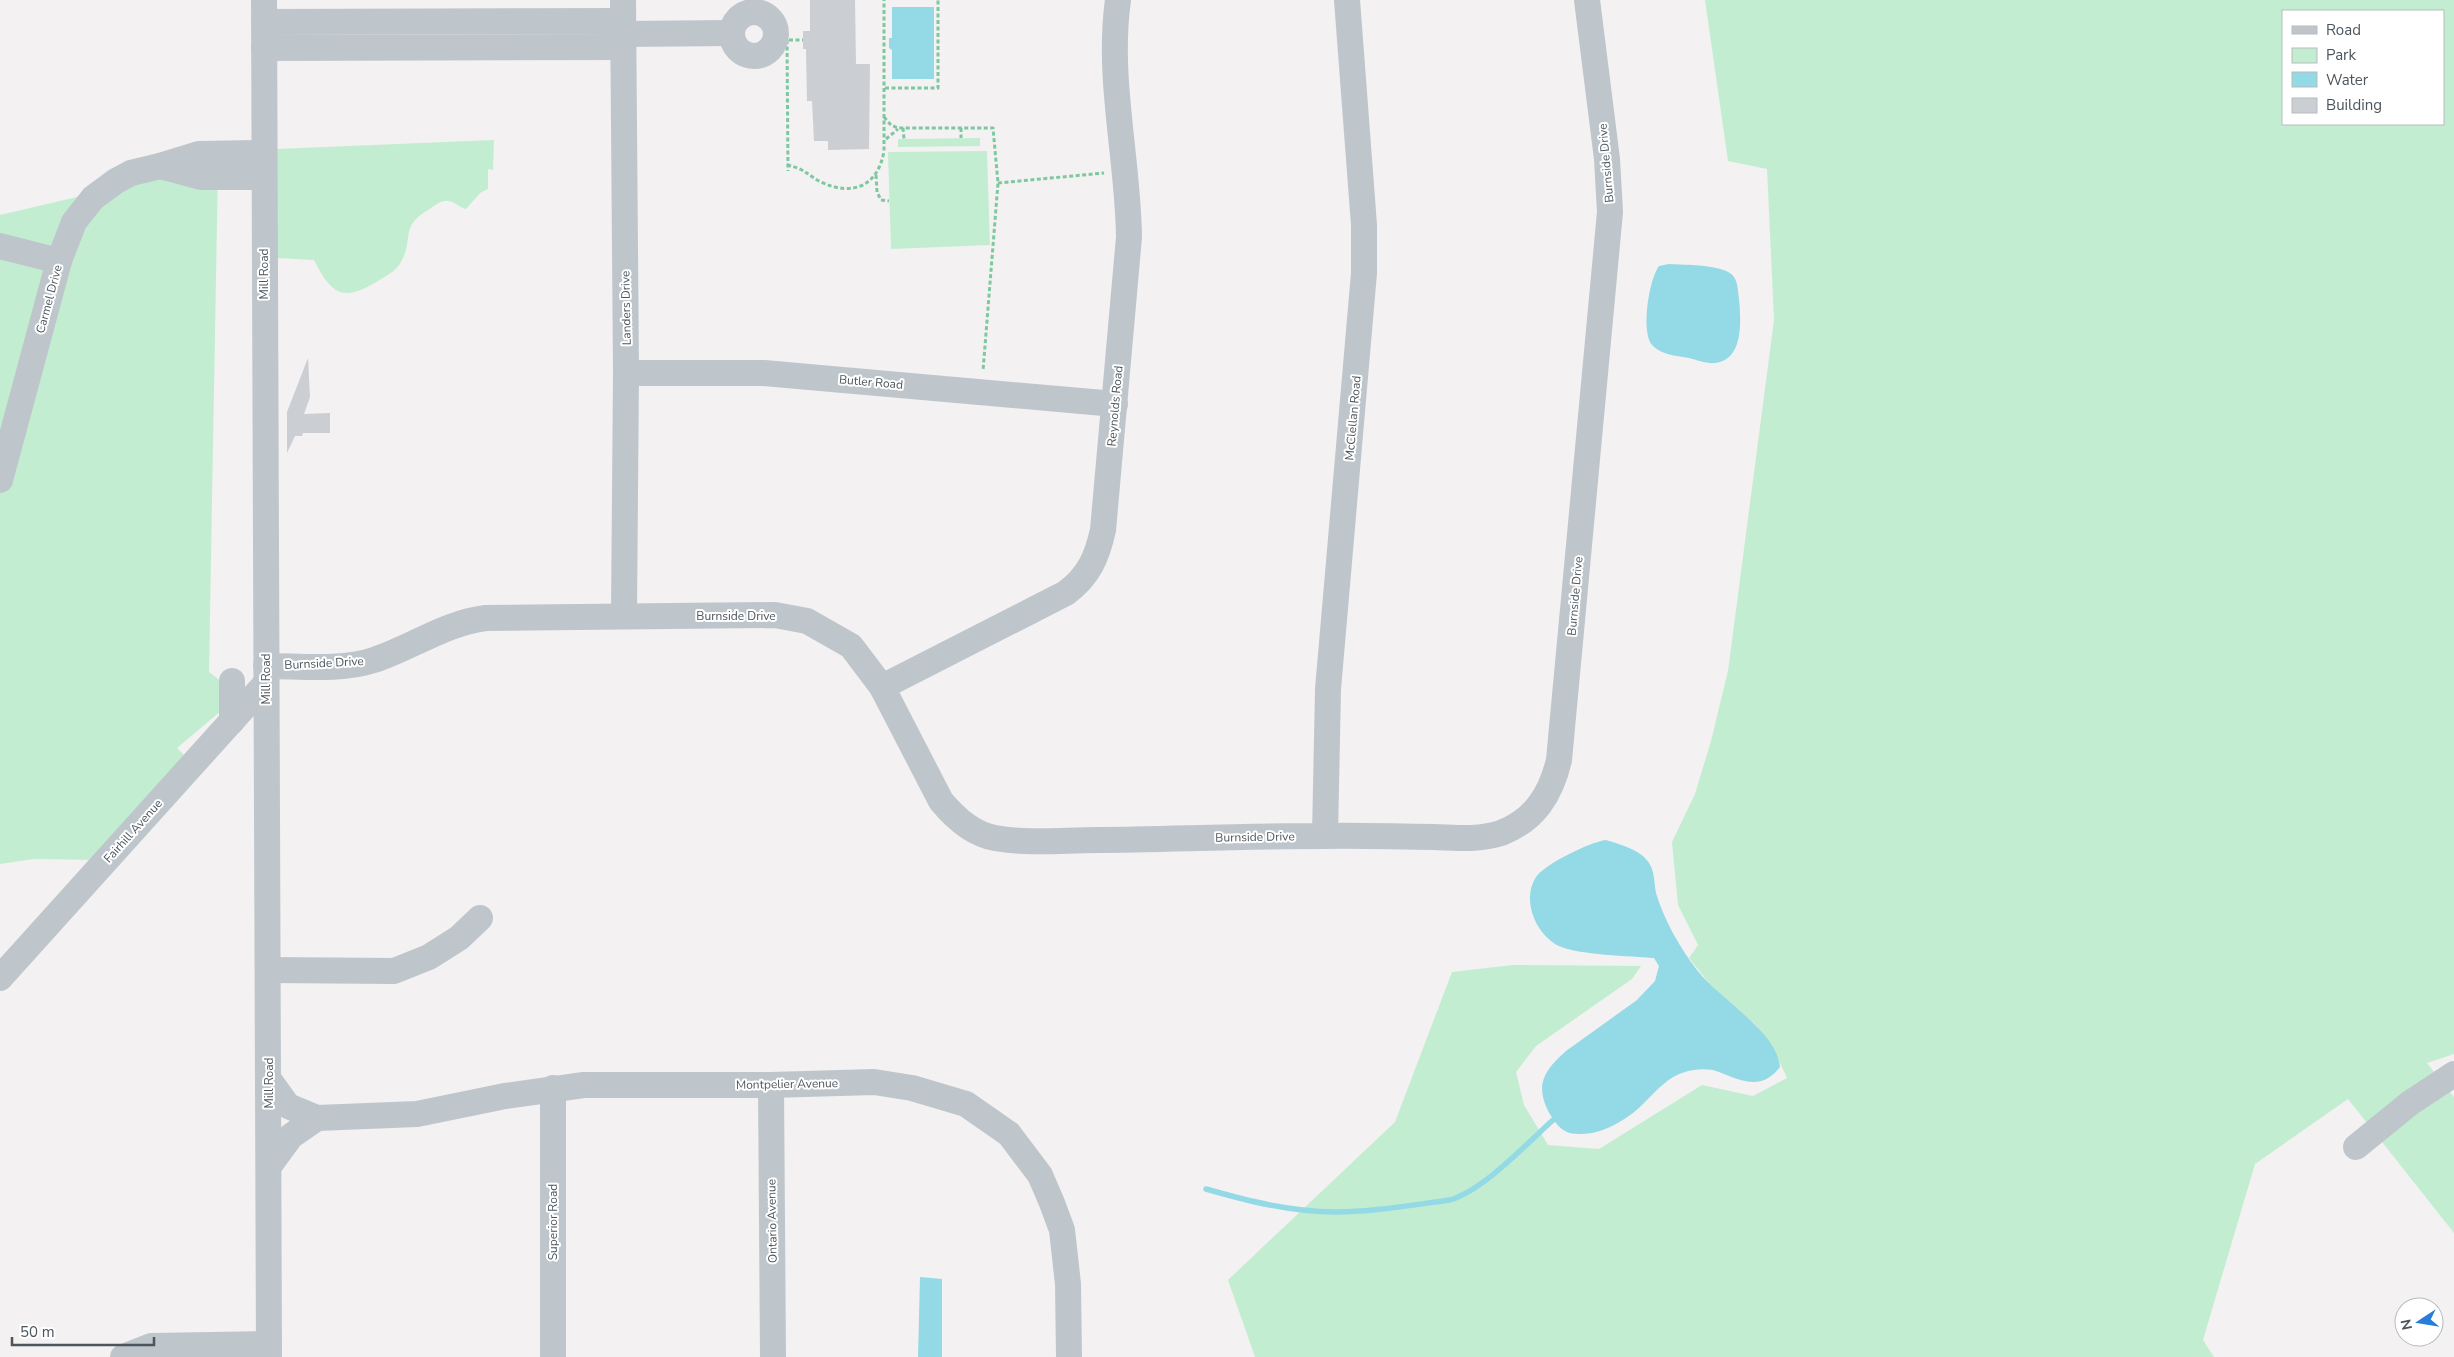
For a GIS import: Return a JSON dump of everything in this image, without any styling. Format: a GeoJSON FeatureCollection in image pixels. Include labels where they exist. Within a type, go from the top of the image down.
{"type":"FeatureCollection","features":[{"type":"Feature","properties":{"kind":"street","name":"Reynolds Road"},"geometry":{"type":"LineString","coordinates":[[882,687],[1066,593],[1079,584],[1095,561],[1103,530],[1129,237],[1126,171],[1114,50],[1118,0]]}},
{"type":"Feature","properties":{"kind":"street","name":"McClellan Road"},"geometry":{"type":"LineString","coordinates":[[1326,836],[1328,688],[1364,273],[1364,225],[1347,0]]}},
{"type":"Feature","properties":{"kind":"street","name":"Burnside Drive"},"geometry":{"type":"LineString","coordinates":[[266,675],[374,660],[467,620],[624,615],[775,615],[807,621],[851,646],[882,687],[941,801],[953,816],[982,834],[995,838],[1026,840],[1489,836],[1512,828],[1536,812],[1552,787],[1560,750],[1610,212],[1607,159],[1588,0]]}},
{"type":"Feature","properties":{"kind":"street"},"geometry":{"type":"LineString","coordinates":[[759,6],[772,19],[782,40],[767,52],[754,56],[740,52],[731,33],[737,19],[759,6]]}},
{"type":"Feature","properties":{"kind":"street"},"geometry":{"type":"LineString","coordinates":[[264,11],[623,26],[731,33]]}},
{"type":"Feature","properties":{"kind":"street","name":"Mill Road"},"geometry":{"type":"LineString","coordinates":[[264,11],[266,675],[270,1081],[269,1350]]}},
{"type":"Feature","properties":{"kind":"street"},"geometry":{"type":"LineString","coordinates":[[264,48],[623,26]]}},
{"type":"Feature","properties":{"kind":"street","name":"Landers Drive"},"geometry":{"type":"LineString","coordinates":[[623,26],[626,373],[624,615]]}},
{"type":"Feature","properties":{"kind":"street","name":"Carmel Drive"},"geometry":{"type":"LineString","coordinates":[[0,480],[59,261],[74,222],[93,198],[116,181],[131,173],[199,154],[264,165]]}},
{"type":"Feature","properties":{"kind":"street"},"geometry":{"type":"LineString","coordinates":[[0,246],[59,261]]}},
{"type":"Feature","properties":{"kind":"street","name":"Butler Road"},"geometry":{"type":"LineString","coordinates":[[626,373],[764,373],[1115,404]]}},
{"type":"Feature","properties":{"kind":"street","name":"Fairhill Avenue"},"geometry":{"type":"LineString","coordinates":[[0,978],[232,721],[266,675]]}},
{"type":"Feature","properties":{"kind":"street"},"geometry":{"type":"LineString","coordinates":[[232,680],[232,721]]}},
{"type":"Feature","properties":{"kind":"street"},"geometry":{"type":"LineString","coordinates":[[268,970],[394,971],[429,957],[459,938],[480,918]]}},
{"type":"Feature","properties":{"kind":"street"},"geometry":{"type":"LineString","coordinates":[[2356,1147],[2410,1102],[2454,1074]]}},
{"type":"Feature","properties":{"kind":"street","name":"Montpelier Avenue"},"geometry":{"type":"LineString","coordinates":[[270,1081],[288,1106],[317,1118],[416,1114],[553,1088],[584,1085],[771,1086],[874,1082],[912,1088],[966,1104],[1009,1134],[1040,1175],[1062,1230],[1068,1284],[1069,1357]]}},
{"type":"Feature","properties":{"kind":"street","name":"Ontario Avenue"},"geometry":{"type":"LineString","coordinates":[[771,1086],[773,1357]]}},
{"type":"Feature","properties":{"kind":"street","name":"Superior Road"},"geometry":{"type":"LineString","coordinates":[[553,1088],[553,1357]]}},
{"type":"Feature","properties":{"kind":"street"},"geometry":{"type":"LineString","coordinates":[[269,1166],[291,1136],[317,1118]]}},
{"type":"Feature","properties":{"kind":"street"},"geometry":{"type":"LineString","coordinates":[[122,1357],[151,1346],[269,1350]]}},
{"type":"Feature","properties":{"kind":"path"},"geometry":{"type":"LineString","coordinates":[[884,0],[884,141],[883,158],[876,174],[877,195],[881,200],[889,200]]}},
{"type":"Feature","properties":{"kind":"path"},"geometry":{"type":"LineString","coordinates":[[885,88],[938,88],[938,0]]}},
{"type":"Feature","properties":{"kind":"path"},"geometry":{"type":"LineString","coordinates":[[788,170],[782,40],[803,40]]}},
{"type":"Feature","properties":{"kind":"path"},"geometry":{"type":"LineString","coordinates":[[884,117],[891,125],[898,128],[993,128],[998,183],[982,392]]}},
{"type":"Feature","properties":{"kind":"path"},"geometry":{"type":"LineString","coordinates":[[884,141],[891,132],[898,128]]}},
{"type":"Feature","properties":{"kind":"path"},"geometry":{"type":"LineString","coordinates":[[903,128],[904,139]]}},
{"type":"Feature","properties":{"kind":"path"},"geometry":{"type":"LineString","coordinates":[[961,128],[961,138]]}},
{"type":"Feature","properties":{"kind":"path"},"geometry":{"type":"LineString","coordinates":[[788,166],[805,170],[828,185],[845,188],[864,184],[876,174]]}},
{"type":"Feature","properties":{"kind":"path"},"geometry":{"type":"LineString","coordinates":[[998,183],[1126,171]]}},
{"type":"Feature","properties":{"kind":"green space"},"geometry":{"type":"Polygon","coordinates":[[[1705,0],[2454,0],[2454,1054],[2427,1063],[2454,1097],[2454,1233],[2348,1099],[2255,1164],[2203,1340],[2214,1357],[1255,1357],[1228,1280],[1395,1122],[1452,972],[1513,965],[1641,966],[1632,979],[1536,1046],[1516,1072],[1524,1105],[1548,1145],[1599,1149],[1702,1085],[1753,1096],[1787,1078],[1773,1048],[1755,1024],[1716,992],[1689,958],[1698,945],[1678,905],[1672,842],[1695,794],[1711,741],[1728,671],[1774,320],[1767,169],[1728,161],[1705,0]]]}},
{"type":"Feature","properties":{"kind":"green space"},"geometry":{"type":"Polygon","coordinates":[[[980,138],[980,146],[898,147],[898,139],[980,138]]]}},
{"type":"Feature","properties":{"kind":"green space"},"geometry":{"type":"Polygon","coordinates":[[[494,140],[493,170],[488,169],[488,189],[480,193],[466,209],[449,201],[444,201],[421,215],[414,221],[411,227],[405,253],[399,265],[394,271],[366,288],[356,292],[339,292],[326,281],[314,260],[276,258],[276,149],[494,140]]]}},
{"type":"Feature","properties":{"kind":"green space"},"geometry":{"type":"Polygon","coordinates":[[[987,151],[990,245],[891,249],[888,152],[987,151]]]}},
{"type":"Feature","properties":{"kind":"green space"},"geometry":{"type":"Polygon","coordinates":[[[218,164],[209,672],[222,682],[222,710],[177,748],[189,760],[98,860],[34,859],[0,864],[0,215],[218,164]]]}},
{"type":"Feature","properties":{"kind":"water"},"geometry":{"type":"Polygon","coordinates":[[[892,7],[934,7],[934,79],[892,79],[892,50],[889,48],[889,38],[892,38],[892,7]]]}},
{"type":"Feature","properties":{"kind":"water"},"geometry":{"type":"Polygon","coordinates":[[[1669,264],[1714,267],[1730,273],[1734,277],[1740,308],[1739,338],[1731,355],[1724,360],[1709,363],[1670,355],[1657,349],[1649,340],[1647,306],[1652,282],[1659,266],[1669,264]]]}},
{"type":"Feature","properties":{"kind":"water"},"geometry":{"type":"Polygon","coordinates":[[[1606,840],[1641,854],[1649,863],[1663,913],[1685,952],[1707,981],[1746,1016],[1769,1041],[1780,1067],[1766,1079],[1759,1082],[1743,1081],[1711,1070],[1685,1072],[1669,1080],[1640,1107],[1616,1124],[1597,1132],[1575,1134],[1566,1132],[1561,1128],[1548,1111],[1542,1093],[1543,1082],[1547,1072],[1566,1051],[1637,1000],[1655,981],[1659,966],[1654,958],[1591,953],[1559,946],[1544,934],[1538,925],[1533,916],[1530,896],[1536,877],[1548,866],[1579,849],[1606,840]]]}},
{"type":"Feature","properties":{"kind":"water"},"geometry":{"type":"Polygon","coordinates":[[[920,1277],[942,1279],[942,1357],[918,1357],[920,1277]]]}},
{"type":"Feature","properties":{"kind":"building"},"geometry":{"type":"Polygon","coordinates":[[[810,0],[855,0],[856,64],[870,64],[869,149],[828,150],[828,141],[814,141],[812,101],[807,101],[806,49],[803,49],[803,31],[810,31],[810,0]]]}},
{"type":"Feature","properties":{"kind":"building"},"geometry":{"type":"Polygon","coordinates":[[[308,358],[310,397],[304,414],[330,413],[330,433],[303,433],[302,436],[295,436],[287,453],[287,412],[308,358]]]}},
{"type":"Feature","properties":{"kind":"waterway"},"geometry":{"type":"LineString","coordinates":[[1206,1189],[1270,1205],[1319,1212],[1364,1211],[1450,1200],[1477,1186],[1491,1176],[1553,1120]]}}]}
